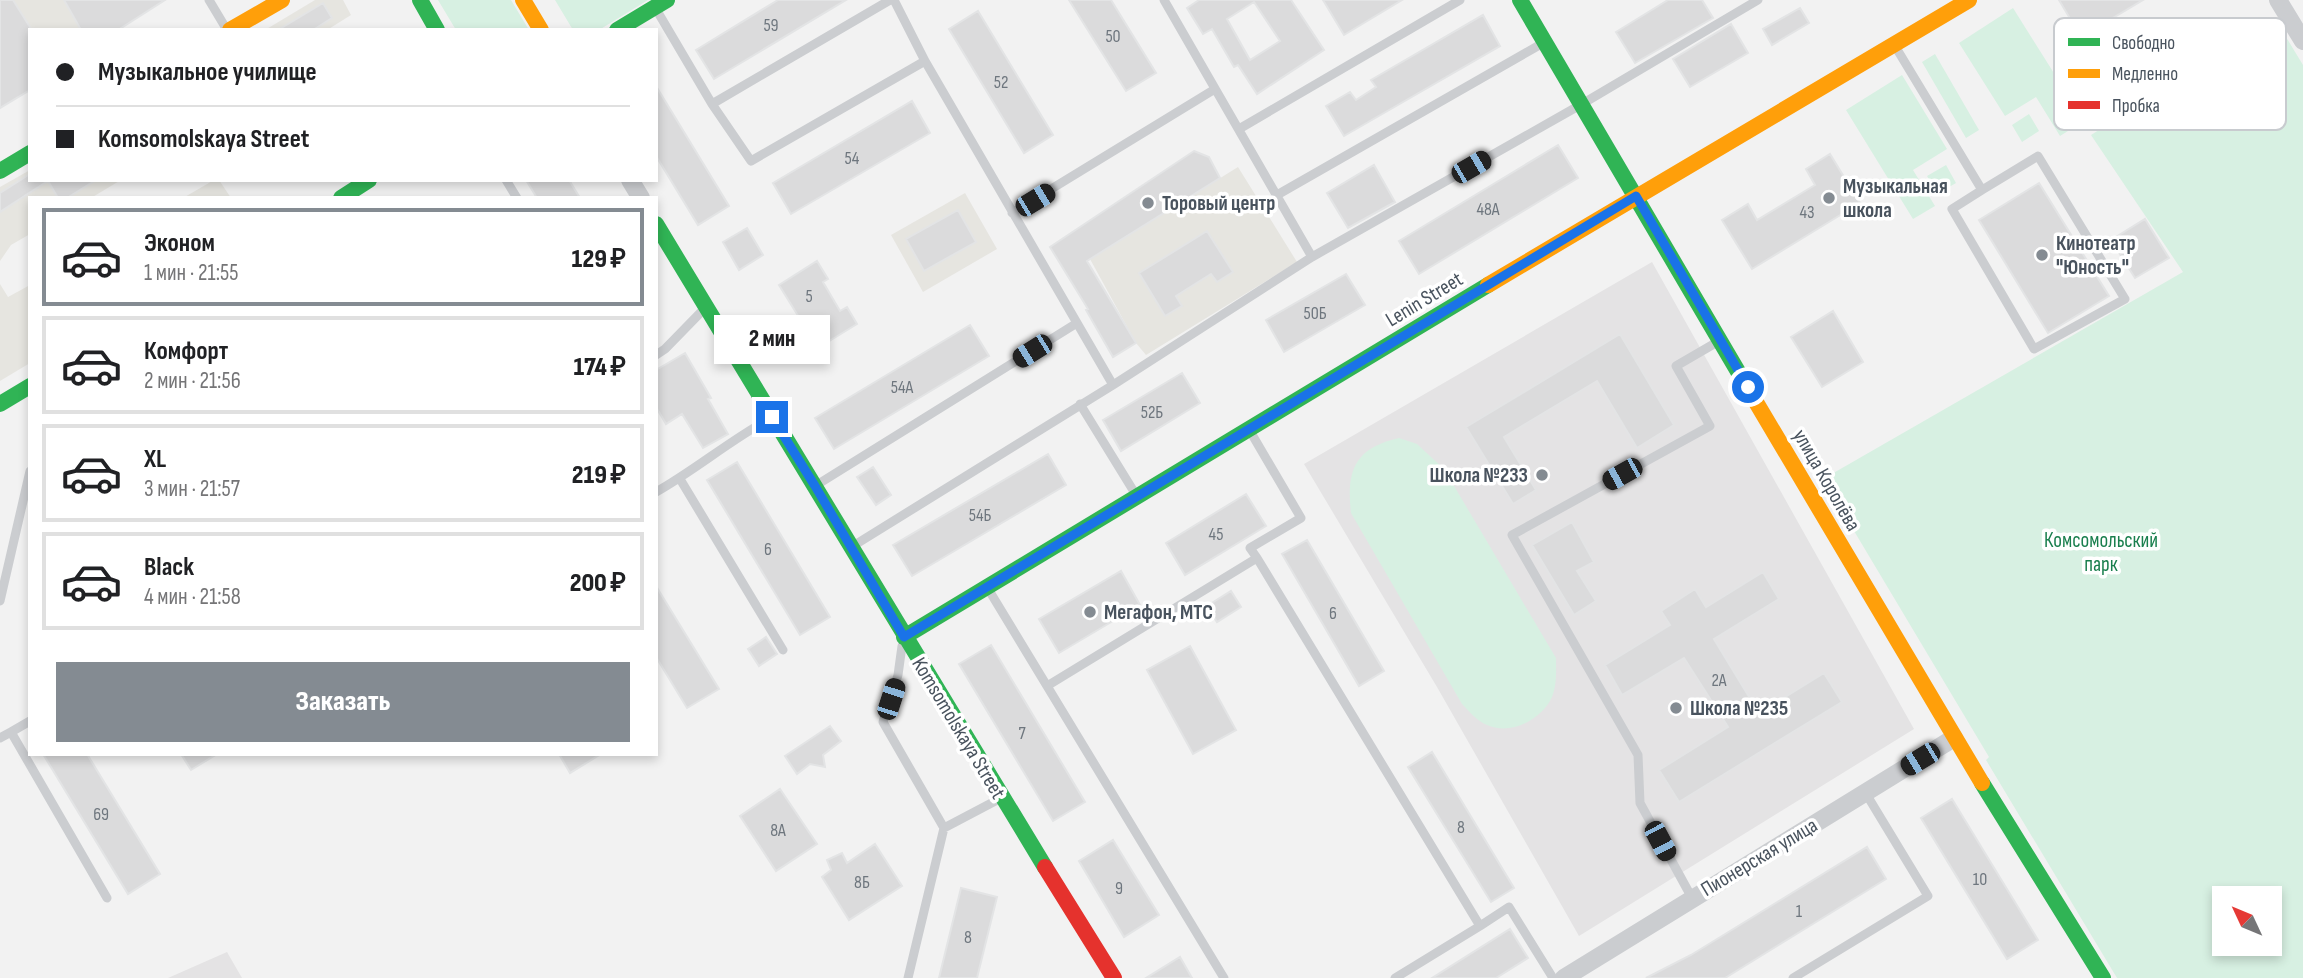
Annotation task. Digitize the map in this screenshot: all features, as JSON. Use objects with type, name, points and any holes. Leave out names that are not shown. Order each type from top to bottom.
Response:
[{"type":"street","points":[[233,28],[282,0]]},
{"type":"street","points":[[420,0],[437,28]]},
{"type":"street","points":[[523,0],[540,28]]},
{"type":"street","name":"улица Королёва","points":[[1520,0],[1954,738],[2103,978]]},
{"type":"street","name":"Lenin Street","points":[[904,637],[1636,196],[1969,0]]},
{"type":"street","points":[[2279,0],[2303,41]]},
{"type":"street","points":[[620,28],[661,4]]},
{"type":"street","points":[[0,172],[28,154]]},
{"type":"street","points":[[344,196],[366,182]]},
{"type":"street","name":"Komsomolskaya Street","points":[[658,227],[904,637],[1114,978]]},
{"type":"street","points":[[0,404],[28,387]]},
{"type":"street","name":"Пионерская улица","points":[[1564,978],[1954,738]]},
{"type":"lane","points":[[209,0],[228,28]]},
{"type":"lane","points":[[712,104],[892,0],[1113,385]]},
{"type":"lane","points":[[1164,0],[1312,257]]},
{"type":"lane","points":[[1239,129],[1460,0]]},
{"type":"lane","points":[[852,547],[1113,385],[1312,257],[1582,104],[1758,0]]},
{"type":"lane","points":[[661,4],[712,104],[751,161],[925,61]]},
{"type":"lane","points":[[1277,195],[1545,42]]},
{"type":"lane","points":[[1894,45],[1982,190]]},
{"type":"lane","points":[[1013,213],[1215,89]]},
{"type":"lane","points":[[2038,156],[2125,299],[2034,349],[1952,209],[1982,190],[2038,156]]},
{"type":"lane","points":[[658,354],[706,307]]},
{"type":"lane","points":[[815,486],[1077,323]]},
{"type":"lane","points":[[1692,898],[1640,803],[1638,755],[1512,535],[1710,426],[1676,366],[1720,340]]},
{"type":"lane","points":[[1080,404],[1137,498]]},
{"type":"lane","points":[[658,491],[772,417]]},
{"type":"lane","points":[[1250,430],[1301,518],[1250,548],[1480,926]]},
{"type":"lane","points":[[680,479],[783,650]]},
{"type":"lane","points":[[0,601],[28,480]]},
{"type":"lane","points":[[1047,686],[1257,558]]},
{"type":"lane","points":[[987,587],[1224,978]]},
{"type":"lane","points":[[904,637],[898,675],[883,722],[944,828],[908,978]]},
{"type":"lane","points":[[0,738],[28,722]]},
{"type":"lane","points":[[11,732],[107,898]]},
{"type":"lane","points":[[1793,978],[1928,896],[1865,792]]},
{"type":"lane","points":[[944,828],[1002,798]]},
{"type":"lane","points":[[1395,978],[1509,907],[1553,978]]},
{"type":"shaded area","points":[[0,0],[165,0],[121,28],[28,28],[28,91],[0,108]]},
{"type":"shaded area","points":[[315,0],[343,0],[351,15],[330,28],[268,28]]},
{"type":"shaded area","points":[[1238,167],[1297,262],[1146,355],[1136,343],[1090,259]]},
{"type":"shaded area","points":[[28,171],[28,182],[118,182],[94,196],[28,196],[28,235],[11,245],[0,261],[0,187]]},
{"type":"shaded area","points":[[211,182],[220,182],[230,196],[186,196]]},
{"type":"shaded area","points":[[965,193],[997,249],[923,292],[891,235]]},
{"type":"shaded area","points":[[1652,262],[1914,729],[1579,936],[1437,687],[1304,464]]},
{"type":"shaded area","points":[[0,284],[8,297],[28,286],[28,364],[0,381]]},
{"type":"shaded area","points":[[227,952],[242,978],[168,978]]},
{"type":"green space","points":[[438,0],[511,0],[528,28],[455,28]]},
{"type":"green space","points":[[555,0],[648,0],[602,28],[572,28]]},
{"type":"green space","points":[[2013,8],[2054,73],[2054,126],[2036,97],[2005,116],[1959,43]]},
{"type":"green space","name":"Комсомольский парк","points":[[2286,37],[2303,65],[2303,978],[2117,978],[1986,760],[1989,757],[1823,479],[2183,272],[2091,135],[2099,130],[2286,130]]},
{"type":"green space","points":[[1935,54],[1979,130],[1966,138],[1922,62]]},
{"type":"green space","points":[[1902,75],[1947,149],[1913,170],[1935,206],[1913,219],[1846,110]]},
{"type":"green space","points":[[2029,114],[2039,131],[2022,142],[2012,125]]},
{"type":"green space","points":[[2056,130],[2070,130],[2060,136]]},
{"type":"green space","points":[[1946,165],[1956,183],[1937,194],[1927,176]]},
{"type":"green space","points":[[1399,438],[1417,444],[1444,469],[1556,658],[1552,697],[1541,712],[1525,723],[1515,727],[1496,728],[1477,718],[1462,704],[1351,513],[1350,485],[1357,463],[1372,448]]},
{"type":"building","points":[[0,0],[13,0],[30,27],[28,91],[0,108]]},
{"type":"building","points":[[64,0],[165,0],[121,28],[80,28]]},
{"type":"building","points":[[778,0],[846,0],[714,79],[696,50]]},
{"type":"building","points":[[1069,0],[1111,0],[1156,73],[1126,91]]},
{"type":"building","points":[[1199,0],[1291,0],[1324,50],[1257,94],[1238,65],[1234,67],[1212,29],[1203,34],[1187,8]],"holes":[[[1254,2],[1280,41],[1250,60],[1227,19]]]},
{"type":"building","points":[[1323,0],[1402,0],[1344,35]]},
{"type":"building","points":[[1668,0],[1702,0],[1713,18],[1635,63],[1616,32]]},
{"type":"building","points":[[2059,0],[2143,0],[2113,18],[2070,18]]},
{"type":"building","points":[[323,3],[332,18],[316,28],[281,28]]},
{"type":"building","points":[[1800,8],[1809,23],[1772,45],[1763,29]]},
{"type":"building","points":[[978,11],[1053,135],[1024,153],[949,29]]},
{"type":"building","points":[[1483,15],[1500,46],[1344,136],[1326,106],[1350,92],[1356,100],[1376,87],[1371,80]]},
{"type":"building","points":[[1731,24],[1748,53],[1690,87],[1673,59]]},
{"type":"building","points":[[658,89],[729,206],[698,225],[658,159]]},
{"type":"building","points":[[912,101],[930,133],[791,214],[773,183]]},
{"type":"building","points":[[1558,145],[1578,178],[1419,274],[1399,241]]},
{"type":"building","name":"Торовый центр","points":[[1194,151],[1209,157],[1220,178],[1087,261],[1136,343],[1113,357],[1086,310],[1088,309],[1050,247]]},
{"type":"building","name":"Музыкальная школа","points":[[1830,154],[1860,203],[1752,269],[1722,220],[1748,204],[1757,220],[1815,185],[1806,169]]},
{"type":"building","points":[[1374,165],[1395,202],[1348,228],[1327,193]]},
{"type":"building","points":[[28,175],[28,182],[46,182],[0,212],[0,193]]},
{"type":"building","points":[[49,182],[93,182],[70,196],[57,196]]},
{"type":"building","points":[[527,182],[570,182],[579,196],[536,196]]},
{"type":"building","points":[[2039,183],[2109,296],[2048,333],[1979,220]]},
{"type":"building","points":[[958,210],[976,242],[924,271],[906,239]]},
{"type":"building","points":[[2145,219],[2169,258],[2135,278],[2111,240]]},
{"type":"building","points":[[747,228],[763,255],[739,270],[723,242]]},
{"type":"building","points":[[1207,231],[1233,272],[1217,282],[1211,274],[1176,296],[1182,306],[1165,316],[1139,273]]},
{"type":"building","points":[[817,261],[828,279],[823,282],[840,311],[847,307],[857,324],[818,348],[779,285]]},
{"type":"building","points":[[1346,274],[1365,305],[1284,352],[1266,320]]},
{"type":"building","points":[[1833,311],[1863,362],[1822,387],[1791,337]]},
{"type":"building","points":[[970,325],[989,356],[834,449],[815,418]]},
{"type":"building","points":[[1620,334],[1674,425],[1637,448],[1597,381],[1504,437],[1536,490],[1513,504],[1466,427]]},
{"type":"building","points":[[685,353],[728,434],[703,448],[682,414],[666,424],[658,410],[658,369]]},
{"type":"building","points":[[1182,373],[1200,403],[1121,451],[1103,420]]},
{"type":"building","points":[[1048,454],[1066,485],[912,576],[893,545]]},
{"type":"building","points":[[737,462],[830,617],[800,635],[707,480]]},
{"type":"building","points":[[873,467],[891,495],[876,505],[857,477]]},
{"type":"building","points":[[1246,494],[1266,526],[1185,575],[1166,543]]},
{"type":"building","points":[[1572,522],[1594,562],[1577,571],[1596,601],[1574,615],[1532,545]]},
{"type":"building","points":[[1307,540],[1384,671],[1359,686],[1282,554]]},
{"type":"building","name":"Мегафон, МТС","points":[[1121,571],[1140,605],[1059,653],[1039,619]]},
{"type":"building","points":[[1763,572],[1779,599],[1714,639],[1759,713],[1824,673],[1842,702],[1679,802],[1659,770],[1728,727],[1684,658],[1622,695],[1605,665],[1670,625],[1661,611],[1695,589],[1706,607]]},
{"type":"building","points":[[658,589],[719,689],[687,708],[658,660]]},
{"type":"building","points":[[1231,591],[1241,607],[1217,622],[1207,606]]},
{"type":"building","points":[[766,637],[777,654],[759,666],[748,649]]},
{"type":"building","points":[[991,645],[1085,802],[1053,821],[959,664]]},
{"type":"building","points":[[1190,646],[1236,730],[1193,754],[1147,670]]},
{"type":"building","points":[[830,726],[841,741],[823,755],[825,767],[810,764],[797,774],[785,756]]},
{"type":"building","points":[[1432,752],[1514,888],[1491,902],[1408,767]]},
{"type":"building","points":[[44,756],[88,756],[160,874],[128,894]]},
{"type":"building","points":[[182,756],[214,756],[191,770]]},
{"type":"building","points":[[560,756],[598,756],[570,773]]},
{"type":"building","points":[[780,789],[817,844],[776,871],[740,816]]},
{"type":"building","points":[[1952,799],[2038,940],[2007,959],[1921,818]]},
{"type":"building","points":[[1113,840],[1159,915],[1124,937],[1079,861]]},
{"type":"building","points":[[875,844],[902,886],[849,920],[822,877],[831,870],[827,860],[842,853],[847,863]]},
{"type":"building","points":[[1867,847],[1886,879],[1725,978],[1646,978],[1691,955]]},
{"type":"building","points":[[961,888],[997,897],[977,978],[939,978]]},
{"type":"building","points":[[1510,929],[1528,958],[1496,978],[1432,978]]},
{"type":"building","points":[[1180,957],[1192,978],[1146,978]]},
{"type":"traffic: fast","points":[[420,0],[436,28]]},
{"type":"traffic: fast","points":[[620,28],[667,0]]},
{"type":"traffic: fast","points":[[1520,0],[1750,392]]},
{"type":"traffic: fast","points":[[0,171],[28,154]]},
{"type":"traffic: fast","points":[[344,196],[366,182]]},
{"type":"traffic: fast","points":[[658,227],[1045,867]]},
{"type":"traffic: fast","points":[[904,637],[1488,285]]},
{"type":"traffic: fast","points":[[0,404],[28,387]]},
{"type":"traffic: fast","points":[[1982,783],[2103,978]]},
{"type":"traffic: slow","points":[[233,28],[282,0]]},
{"type":"traffic: slow","points":[[523,0],[540,28]]},
{"type":"traffic: slow","points":[[1488,285],[1969,0]]},
{"type":"traffic: slow","points":[[1750,392],[1982,783]]},
{"type":"traffic: jam","points":[[1045,867],[1114,978]]},
{"type":"place","name":"Музыкальная школа","points":[[1829,198]]},
{"type":"place","name":"Торовый центр","points":[[1148,203]]},
{"type":"place","name":"Кинотеатр \"Юность\"","points":[[2042,255]]},
{"type":"place","name":"Школа №233","points":[[1542,475]]},
{"type":"place","name":"Мегафон, МТС","points":[[1090,612]]},
{"type":"place","name":"Школа №235","points":[[1676,708]]},
{"type":"route","points":[[772,417],[904,637],[1636,196],[1748,387]]}]
